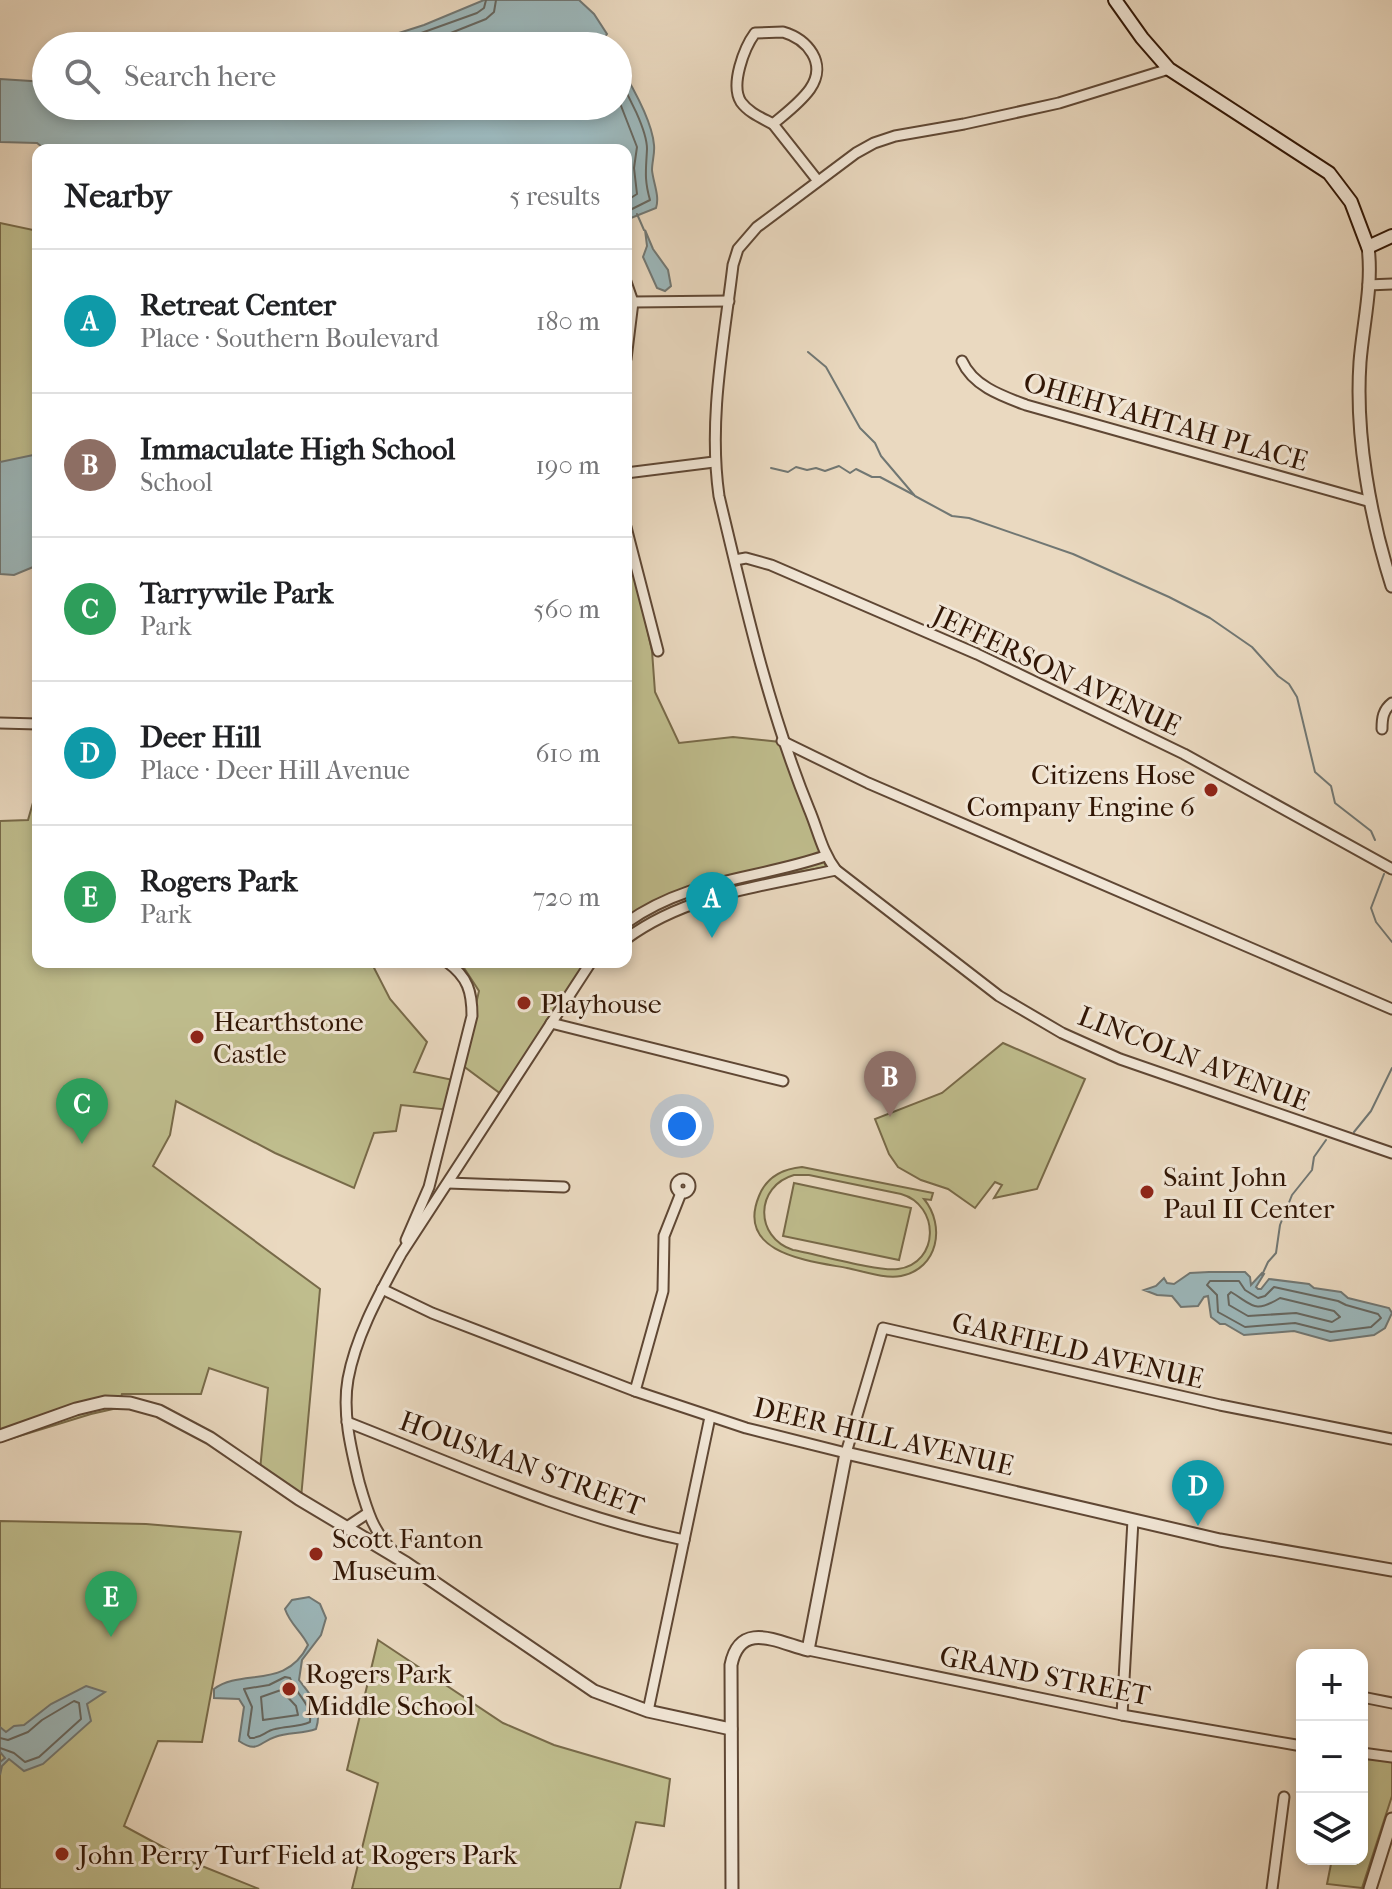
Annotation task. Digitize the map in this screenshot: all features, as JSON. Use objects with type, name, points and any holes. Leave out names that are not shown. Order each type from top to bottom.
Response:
[{"type":"main road","points":[[1115,0],[1169,69],[1329,173],[1351,202],[1368,247],[1392,236]]},
{"type":"street","points":[[773,124],[813,85],[816,69],[814,55],[808,44],[798,36],[783,32],[755,33],[749,42],[737,89],[740,100],[751,111],[773,124],[818,181]]},
{"type":"street","points":[[632,919],[647,908],[697,887],[825,856],[821,837],[782,741],[719,496],[714,462],[715,426],[733,265],[738,249],[747,237],[856,153],[895,136],[1059,103],[1169,69]]},
{"type":"street","points":[[1368,247],[1371,266],[1360,363],[1360,405],[1371,502],[1379,545],[1392,586]]},
{"type":"street","points":[[1368,285],[1392,284]]},
{"type":"street","points":[[632,299],[632,310]]},
{"type":"street","points":[[633,302],[729,301]]},
{"type":"street","name":"OHEHYAHTAH PLACE","points":[[962,361],[974,378],[989,389],[1026,405],[1371,502]]},
{"type":"street","points":[[632,472],[714,462]]},
{"type":"street","points":[[632,550],[658,651]]},
{"type":"street","name":"JEFFERSON AVENUE","points":[[735,560],[746,558],[771,565],[977,654],[1184,754],[1392,869]]},
{"type":"street","points":[[1382,729],[1382,717],[1392,703]]},
{"type":"street","points":[[0,723],[32,724]]},
{"type":"street","points":[[782,741],[868,783],[1392,1009]]},
{"type":"street","name":"LINCOLN AVENUE","points":[[825,856],[836,870],[999,996],[1062,1033],[1118,1058],[1392,1153]]},
{"type":"street","points":[[632,935],[654,920],[700,900],[836,870]]},
{"type":"street","points":[[401,1254],[429,1187],[472,1016],[472,994],[467,982],[453,968]]},
{"type":"street","points":[[406,1563],[379,1536],[368,1513],[347,1422],[347,1381],[353,1357],[382,1289],[401,1254],[587,968]]},
{"type":"street","points":[[575,985],[592,968]]},
{"type":"street","points":[[551,1023],[783,1081]]},
{"type":"street","points":[[448,1183],[564,1187]]},
{"type":"street","points":[[635,1391],[663,1291],[664,1236],[681,1193]]},
{"type":"street","name":"DEER HILL AVENUE","points":[[382,1289],[432,1313],[710,1417],[846,1453],[1133,1520],[1282,1552],[1392,1570]]},
{"type":"street","name":"GARFIELD AVENUE","points":[[846,1453],[883,1328],[1220,1405],[1392,1439]]},
{"type":"street","points":[[0,1436],[105,1402],[139,1405],[159,1411],[210,1438],[300,1500],[406,1563],[594,1691],[648,1711],[731,1729],[732,1889]]},
{"type":"street","points":[[648,1711],[710,1417]]},
{"type":"street","name":"HOUSMAN STREET","points":[[347,1422],[569,1507],[650,1533],[684,1540]]},
{"type":"street","points":[[808,1650],[846,1453]]},
{"type":"street","points":[[347,1527],[368,1513]]},
{"type":"street","points":[[1122,1715],[1133,1520]]},
{"type":"street","name":"GRAND STREET","points":[[731,1729],[733,1652],[738,1643],[748,1638],[1122,1715],[1296,1745]]},
{"type":"street","points":[[1368,1698],[1392,1703]]},
{"type":"street","points":[[1368,1754],[1392,1757]]},
{"type":"street","points":[[1272,1889],[1284,1797]]},
{"type":"street","points":[[1370,1889],[1392,1819]]},
{"type":"shaded area","points":[[0,223],[32,230],[32,558],[0,569]]},
{"type":"shaded area","points":[[632,559],[652,651],[655,692],[679,743],[733,737],[780,742],[826,867],[693,893],[645,915],[632,926]]},
{"type":"shaded area","points":[[32,806],[32,968],[374,968],[390,999],[427,1042],[414,1072],[458,1081],[451,1110],[401,1105],[396,1131],[374,1133],[354,1188],[275,1153],[176,1101],[170,1135],[153,1166],[320,1289],[301,1498],[260,1470],[268,1388],[209,1368],[201,1394],[122,1394],[118,1408],[0,1442],[0,821],[28,820]]},
{"type":"shaded area","points":[[464,968],[593,968],[505,1097],[462,1065],[479,991]]},
{"type":"shaded area","points":[[1003,1043],[1085,1079],[1037,1189],[994,1198],[1002,1185],[995,1182],[975,1208],[948,1189],[921,1180],[898,1167],[889,1154],[875,1119],[942,1093]]},
{"type":"shaded area","points":[[795,1168],[933,1193],[931,1200],[924,1199],[935,1221],[935,1245],[930,1256],[914,1272],[888,1276],[814,1262],[780,1251],[757,1231],[754,1215],[759,1196],[770,1179]],"holes":[[[794,1175],[809,1175],[901,1194],[914,1200],[923,1210],[930,1233],[922,1256],[912,1265],[889,1269],[793,1250],[780,1243],[766,1223],[766,1200],[781,1181]]]},
{"type":"shaded area","points":[[794,1183],[911,1208],[899,1260],[783,1236]]},
{"type":"shaded area","points":[[0,1521],[146,1524],[241,1532],[202,1742],[158,1741],[124,1826],[187,1860],[259,1889],[0,1889]]},
{"type":"shaded area","points":[[378,1640],[503,1723],[554,1745],[670,1779],[664,1826],[636,1822],[620,1889],[352,1889],[378,1783],[347,1770]]},
{"type":"shaded area","points":[[1368,1758],[1392,1762],[1392,1796],[1362,1888],[1327,1884],[1331,1865],[1368,1865]]},
{"type":"water","points":[[484,0],[579,0],[594,14],[606,32],[402,32]]},
{"type":"water","points":[[0,79],[32,81],[32,120],[632,120],[632,87],[645,114],[654,145],[652,170],[656,208],[632,218],[632,144],[0,142]]},
{"type":"water","points":[[645,230],[653,249],[668,270],[671,286],[665,291],[657,288],[643,257],[647,246]]},
{"type":"water","points":[[32,455],[32,568],[14,575],[0,574],[0,462]]},
{"type":"water","points":[[1245,1272],[1250,1277],[1251,1285],[1262,1273],[1256,1287],[1258,1289],[1269,1279],[1309,1284],[1389,1308],[1392,1313],[1385,1328],[1374,1335],[1330,1341],[1294,1331],[1244,1335],[1211,1317],[1208,1296],[1198,1306],[1181,1307],[1172,1296],[1144,1290],[1156,1286],[1164,1278],[1167,1283],[1174,1284],[1190,1273]]},
{"type":"water","points":[[309,1597],[320,1604],[326,1618],[321,1635],[302,1660],[299,1680],[317,1708],[316,1729],[280,1735],[255,1747],[245,1745],[239,1741],[244,1707],[239,1699],[214,1698],[214,1689],[225,1683],[276,1673],[299,1659],[308,1645],[285,1609],[292,1600]]},
{"type":"water","points":[[86,1686],[105,1692],[87,1704],[91,1721],[43,1764],[24,1771],[9,1759],[2,1766],[0,1775],[0,1762],[5,1758],[0,1752],[0,1727],[6,1732],[14,1726],[24,1725],[51,1704]]},
{"type":"waterway","points":[[637,214],[644,230]]},
{"type":"waterway","points":[[808,352],[826,367],[860,428],[915,496],[952,516],[969,518],[1073,554],[1169,597],[1210,618],[1252,647],[1289,684],[1297,697],[1315,772],[1331,786],[1335,803],[1371,831],[1375,840]]},
{"type":"waterway","points":[[771,468],[788,472],[796,467],[825,471],[839,466],[850,473],[856,469],[872,477],[880,477],[914,495]]},
{"type":"waterway","points":[[1384,874],[1371,908],[1376,922],[1392,942]]},
{"type":"waterway","points":[[1354,1132],[1371,1111],[1392,1068]]},
{"type":"waterway","points":[[1262,1275],[1276,1253],[1280,1225],[1292,1195],[1312,1170],[1314,1157],[1326,1140]]},
{"type":"place","name":"Citizens Hose Company Engine 6","points":[[1211,790]]},
{"type":"place","name":"Retreat Center","points":[[712,938]]},
{"type":"place","name":"Playhouse","points":[[524,1003]]},
{"type":"place","name":"Hearthstone Castle","points":[[197,1037]]},
{"type":"place","name":"Immaculate High School","points":[[890,1117]]},
{"type":"place","name":"Tarrywile Park","points":[[82,1144]]},
{"type":"place","name":"Saint John Paul II Center","points":[[1147,1192]]},
{"type":"place","name":"Deer Hill","points":[[1198,1526]]},
{"type":"place","name":"Scott Fanton Museum","points":[[316,1554]]},
{"type":"place","name":"Rogers Park","points":[[111,1637]]},
{"type":"place","name":"Rogers Park Middle School","points":[[289,1689]]},
{"type":"place","name":"John Perry Turf Field at Rogers Park","points":[[62,1854]]}]
